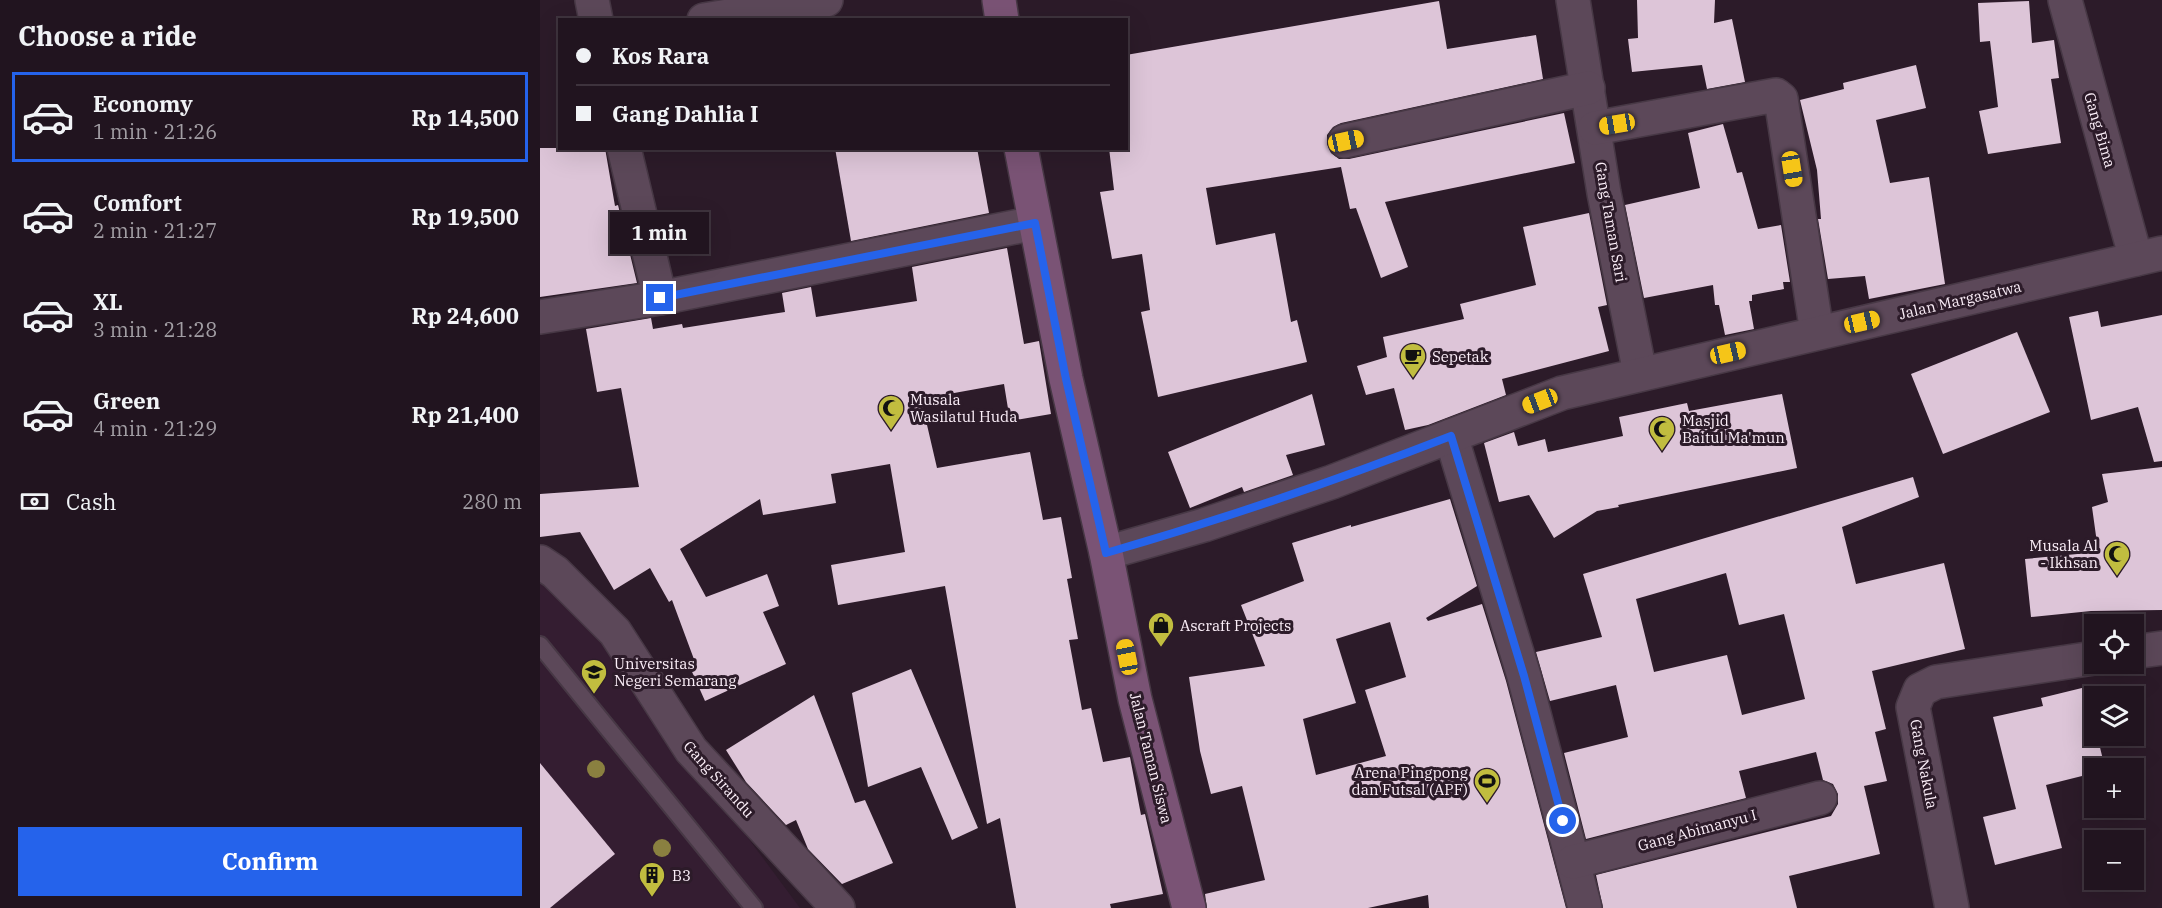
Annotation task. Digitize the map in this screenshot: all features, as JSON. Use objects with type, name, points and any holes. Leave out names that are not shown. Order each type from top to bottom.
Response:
[{"type":"main road","points":[[999,0],[1002,18]]},
{"type":"main road","name":"Jalan Taman Siswa","points":[[1021,150],[1066,379],[1106,553],[1135,699],[1189,908]]},
{"type":"street","points":[[592,0],[596,18]]},
{"type":"street","points":[[716,18],[826,0]]},
{"type":"street","name":"Gang Taman Sari","points":[[1573,0],[1606,203],[1640,373]]},
{"type":"street","name":"Gang Bima","points":[[2065,0],[2149,256]]},
{"type":"street","points":[[1346,141],[1588,88]]},
{"type":"street","points":[[1595,128],[1776,95],[1781,99],[1816,333]]},
{"type":"street","points":[[624,150],[660,298]]},
{"type":"street","points":[[540,317],[660,298],[1035,223]]},
{"type":"street","name":"Jalan Margasatwa","points":[[1106,553],[1204,525],[1332,482],[1562,393],[2149,256]]},
{"type":"street","points":[[1451,436],[1524,676],[1585,908]]},
{"type":"street","name":"Gang Sirandu","points":[[540,562],[555,572],[615,632],[687,746],[838,908]]},
{"type":"street","points":[[2144,650],[2162,648]]},
{"type":"street","name":"Gang Nakula","points":[[1952,908],[1914,707],[1920,690],[1936,682],[2084,660]]},
{"type":"street","name":"Gang Abimanyu I","points":[[1573,862],[1820,798]]},
{"type":"lane","points":[[540,645],[754,908]]},
{"type":"shaded area","name":"Universitas Negeri Semarang","points":[[540,568],[552,574],[800,908],[540,908]]},
{"type":"building","points":[[1637,0],[1715,0],[1714,23],[1732,19],[1745,82],[1707,89],[1702,65],[1632,72],[1628,39],[1638,38]]},
{"type":"building","points":[[1439,1],[1447,49],[1536,35],[1543,79],[1341,123],[1333,127],[1327,135],[1327,144],[1331,153],[1339,159],[1349,159],[1564,113],[1575,163],[1385,202],[1408,267],[1381,278],[1356,208],[1350,209],[1341,167],[1206,188],[1216,245],[1275,233],[1291,322],[1297,320],[1307,362],[1158,397],[1141,312],[1150,310],[1142,254],[1112,259],[1100,192],[1114,190],[1109,150],[1128,150],[1128,55]]},
{"type":"building","points":[[2029,1],[2032,43],[2054,40],[2059,78],[2051,79],[2061,143],[1988,154],[1979,111],[1998,107],[1990,41],[1980,42],[1978,3]]},
{"type":"building","points":[[1916,65],[1926,108],[1876,120],[1890,183],[1929,177],[1945,284],[1869,299],[1865,276],[1828,279],[1818,219],[1821,219],[1817,170],[1800,100],[1844,89],[1843,83]]},
{"type":"building","points":[[1723,124],[1737,173],[1742,172],[1758,229],[1781,225],[1790,282],[1783,282],[1784,289],[1752,295],[1752,301],[1749,301],[1754,329],[1725,335],[1719,305],[1715,305],[1713,285],[1644,298],[1625,205],[1700,188],[1688,133]]},
{"type":"building","points":[[540,148],[605,150],[615,206],[618,205],[637,283],[540,297]]},
{"type":"building","points":[[835,150],[977,150],[989,213],[851,241]]},
{"type":"building","points":[[1589,213],[1607,305],[1598,307],[1609,351],[1502,379],[1506,395],[1428,425],[1405,430],[1394,388],[1366,395],[1357,366],[1387,357],[1383,337],[1464,319],[1460,304],[1536,285],[1523,227]]},
{"type":"building","points":[[1007,248],[1024,344],[1039,341],[1051,414],[1010,421],[1004,384],[921,399],[937,468],[1030,452],[1043,520],[1061,517],[1072,578],[1067,579],[1078,639],[1069,640],[1082,710],[1091,708],[1103,762],[1130,757],[1141,815],[1145,814],[1163,894],[1110,904],[1111,908],[1016,908],[1000,818],[987,824],[945,586],[838,605],[831,565],[905,552],[890,464],[831,474],[836,503],[763,515],[760,499],[680,549],[706,597],[767,574],[779,606],[763,612],[786,664],[705,701],[689,665],[695,662],[672,600],[669,602],[650,568],[614,590],[580,532],[540,537],[540,494],[639,487],[621,388],[597,392],[586,329],[651,318],[653,329],[682,324],[683,328],[785,312],[782,293],[811,287],[816,317],[917,301],[912,267]]},
{"type":"building","points":[[2098,311],[2101,327],[2162,315],[2162,461],[2154,462],[2138,407],[2091,420],[2069,317]]},
{"type":"building","points":[[2017,332],[2050,412],[1943,454],[1911,374]]},
{"type":"building","points":[[1312,394],[1325,445],[1286,455],[1293,475],[1244,492],[1242,487],[1190,508],[1168,452]]},
{"type":"building","points":[[1782,394],[1797,468],[1597,511],[1554,538],[1529,495],[1499,502],[1484,443],[1514,432],[1518,446],[1545,439],[1548,452],[1623,436],[1619,417],[1687,403],[1689,411]]},
{"type":"building","points":[[2162,467],[2162,610],[2091,611],[2031,617],[2025,559],[2088,553],[2088,544],[2097,543],[2092,507],[2108,502],[2102,474]]},
{"type":"building","points":[[1913,477],[1919,497],[1842,527],[1856,584],[1944,563],[1965,649],[1872,671],[1886,729],[1875,732],[1887,781],[1864,786],[1880,854],[1789,876],[1797,908],[1603,908],[1596,875],[1831,816],[1838,804],[1838,794],[1833,784],[1823,780],[1816,752],[1739,771],[1746,798],[1586,839],[1564,753],[1628,737],[1616,685],[1550,701],[1536,652],[1602,637],[1583,574]],"holes":[[[1726,573],[1739,625],[1784,614],[1805,699],[1742,715],[1727,655],[1654,672],[1636,599]]]},
{"type":"building","points":[[1450,499],[1477,586],[1426,618],[1428,621],[1482,604],[1506,681],[1566,908],[1429,908],[1428,895],[1368,908],[1207,908],[1205,894],[1265,880],[1242,786],[1211,794],[1200,751],[1189,677],[1265,666],[1241,605],[1304,581],[1292,543],[1351,525],[1351,527]],"holes":[[[1390,622],[1406,677],[1365,690],[1386,756],[1316,775],[1303,719],[1356,703],[1336,639]]]},
{"type":"building","points":[[911,669],[978,828],[952,840],[921,767],[868,787],[852,693]]},
{"type":"building","points":[[2084,687],[2084,746],[2100,746],[2103,758],[2084,758],[2084,776],[2046,785],[2062,848],[1995,865],[1983,817],[2016,809],[1993,717],[2043,706],[2041,698]]},
{"type":"building","points":[[814,695],[855,803],[865,800],[893,863],[842,884],[808,849],[796,820],[786,825],[746,782],[726,750]]},
{"type":"building","points":[[540,763],[615,854],[550,908],[540,908]]},
{"type":"place","name":"Sepetak","points":[[1413,379]]},
{"type":"place","name":"Musala Wasilatul Huda","points":[[891,431]]},
{"type":"place","name":"Masjid Baitul Ma'mun","points":[[1662,452]]},
{"type":"place","name":"Musala Al - Ikhsan","points":[[2117,577]]},
{"type":"place","name":"Ascraft Projects","points":[[1161,648]]},
{"type":"place","name":"Universitas Negeri Semarang","points":[[594,695]]},
{"type":"place","name":"Arena Pingpong dan Futsal (APF)","points":[[1487,804]]},
{"type":"place","name":"B3","points":[[652,898]]},
{"type":"route","points":[[660,298],[1035,223],[1066,379],[1106,553],[1204,525],[1332,482],[1451,436],[1524,676],[1563,821]]}]
